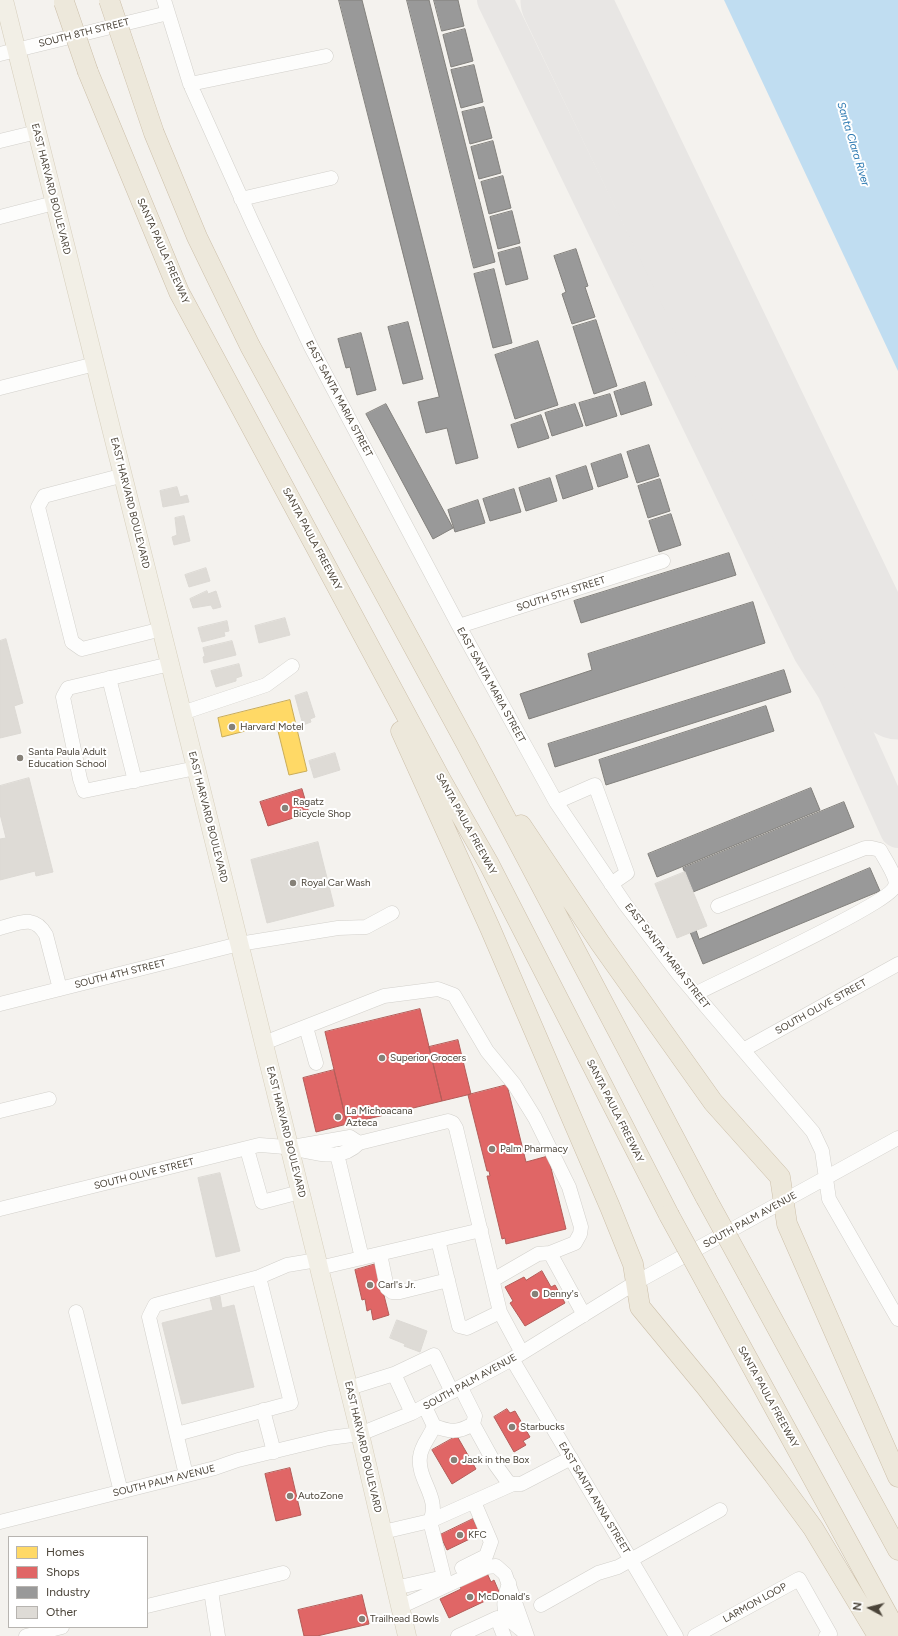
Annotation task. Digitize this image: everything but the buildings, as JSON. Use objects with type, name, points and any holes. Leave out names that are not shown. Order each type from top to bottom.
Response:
[{"type":"highway","points":[[109,0],[165,161],[198,237],[250,346],[467,745],[706,1198],[898,1550]]},
{"type":"highway","name":"SANTA PAULA FREEWAY","points":[[64,1],[88,72],[179,292],[389,684],[489,864],[669,1215],[898,1634]]},
{"type":"highway","points":[[389,684],[400,729],[490,928],[633,1264],[640,1307],[706,1386],[809,1522],[878,1636]]},
{"type":"highway","points":[[467,745],[600,943],[713,1102],[780,1177],[787,1224],[898,1477]]},
{"type":"main road","name":"EAST HARVARD BOULEVARD","points":[[4,0],[8,52],[37,132],[124,475],[349,1388],[407,1636]]},
{"type":"street","name":"SOUTH 8TH STREET","points":[[8,52],[166,7]]},
{"type":"street","name":"EAST SANTA MARIA STREET","points":[[166,7],[190,84],[241,199],[311,347],[459,626],[556,802],[611,884],[675,970],[813,1132],[822,1151],[829,1199],[898,1319]]},
{"type":"street","points":[[190,84],[326,56]]},
{"type":"street","points":[[0,141],[37,132]]},
{"type":"street","points":[[241,199],[331,178]]},
{"type":"street","points":[[0,217],[54,203]]},
{"type":"street","points":[[0,388],[95,364]]},
{"type":"street","points":[[124,475],[44,496],[38,507],[72,642],[82,649],[162,629]]},
{"type":"street","name":"SOUTH 5TH STREET","points":[[459,626],[663,561]]},
{"type":"street","points":[[170,664],[68,688],[63,697],[80,779],[84,791],[196,768]]},
{"type":"street","points":[[182,712],[266,684],[292,666]]},
{"type":"street","points":[[109,678],[135,781]]},
{"type":"street","points":[[556,802],[595,786],[626,873],[611,884]]},
{"type":"street","points":[[695,994],[829,929],[884,896],[894,888],[896,882],[880,850],[866,848],[718,906]]},
{"type":"street","name":"SOUTH 4TH STREET","points":[[0,1004],[239,944],[338,928],[366,927],[392,913]]},
{"type":"street","points":[[0,928],[30,921],[37,923],[43,929],[46,935],[60,989]]},
{"type":"street","name":"SOUTH OLIVE STREET","points":[[743,1050],[898,964]]},
{"type":"street","points":[[264,1043],[384,996],[438,989],[454,995],[487,1050],[514,1084],[535,1118],[569,1187],[581,1227],[580,1234],[575,1243],[550,1253],[538,1254],[493,1280]]},
{"type":"street","points":[[306,1027],[316,1063]]},
{"type":"street","points":[[0,1111],[49,1099]]},
{"type":"street","name":"EAST SANTA ANNA STREET","points":[[359,1143],[441,1121],[453,1123],[456,1128],[500,1312],[517,1356],[571,1458],[676,1636]]},
{"type":"street","points":[[350,1137],[359,1143],[352,1150],[329,1156],[289,1147],[350,1137]]},
{"type":"street","name":"SOUTH PALM AVENUE","points":[[0,1522],[329,1438],[360,1434],[418,1410],[517,1356],[635,1283],[898,1138]]},
{"type":"street","name":"SOUTH OLIVE STREET","points":[[0,1209],[259,1145],[289,1147]]},
{"type":"street","points":[[247,1149],[262,1202],[300,1192]]},
{"type":"street","points":[[337,1154],[362,1258]]},
{"type":"street","points":[[186,1475],[149,1317],[155,1305],[259,1277],[287,1265],[318,1264],[362,1258],[480,1230]]},
{"type":"street","points":[[438,1240],[459,1326],[467,1328],[500,1312]]},
{"type":"street","points":[[550,1253],[584,1315]]},
{"type":"street","points":[[380,1254],[388,1288],[392,1292],[400,1292],[448,1280]]},
{"type":"street","points":[[177,1434],[291,1403],[259,1277]]},
{"type":"street","points":[[76,1312],[121,1492]]},
{"type":"street","points":[[349,1388],[394,1374],[434,1355],[475,1416],[473,1424],[495,1464],[508,1482],[513,1484]]},
{"type":"street","points":[[394,1374],[418,1410],[434,1426],[444,1430],[460,1431],[473,1424]]},
{"type":"street","points":[[263,1410],[274,1452]]},
{"type":"street","points":[[434,1426],[423,1445],[420,1457],[421,1468],[434,1502],[434,1514],[430,1521],[442,1572]]},
{"type":"street","points":[[383,1532],[430,1521],[513,1484],[521,1484],[571,1458]]},
{"type":"street","points":[[395,1588],[486,1556],[491,1542],[474,1502]]},
{"type":"street","points":[[541,1605],[598,1573],[618,1567],[630,1558],[720,1510]]},
{"type":"street","points":[[400,1607],[491,1566],[498,1567],[502,1570],[509,1583],[504,1600],[505,1610],[510,1620],[527,1636]]},
{"type":"street","points":[[148,1606],[282,1573]]},
{"type":"street","name":"LARMON LOOP","points":[[695,1636],[799,1579],[829,1635]]},
{"type":"street","points":[[211,1591],[218,1636]]},
{"type":"street","points":[[458,1636],[496,1618],[504,1636]]},
{"type":"street","points":[[26,1636],[58,1628]]},
{"type":"water","name":"Santa Clara River","points":[[724,0],[898,0],[898,371]]},
{"type":"taxiway","points":[[495,0],[811,652],[835,690],[898,830]]},
{"type":"runway","points":[[565,0],[898,695]]},
{"type":"place","name":"Harvard Motel","points":[[232,727]]},
{"type":"place","name":"Santa Paula Adult Education School","points":[[20,758]]},
{"type":"place","name":"Ragatz Bicycle Shop","points":[[285,808]]},
{"type":"place","name":"Royal Car Wash","points":[[293,883]]},
{"type":"place","name":"Superior Grocers","points":[[382,1058]]},
{"type":"place","name":"La Michoacana Azteca","points":[[338,1117]]},
{"type":"place","name":"Palm Pharmacy","points":[[492,1149]]},
{"type":"place","name":"Carl's Jr.","points":[[370,1285]]},
{"type":"place","name":"Denny's","points":[[535,1294]]},
{"type":"place","name":"Starbucks","points":[[512,1427]]},
{"type":"place","name":"Jack in the Box","points":[[454,1460]]},
{"type":"place","name":"AutoZone","points":[[290,1496]]},
{"type":"place","name":"KFC","points":[[460,1535]]},
{"type":"place","name":"McDonald's","points":[[470,1597]]},
{"type":"place","name":"Trailhead Bowls","points":[[362,1619]]}]
